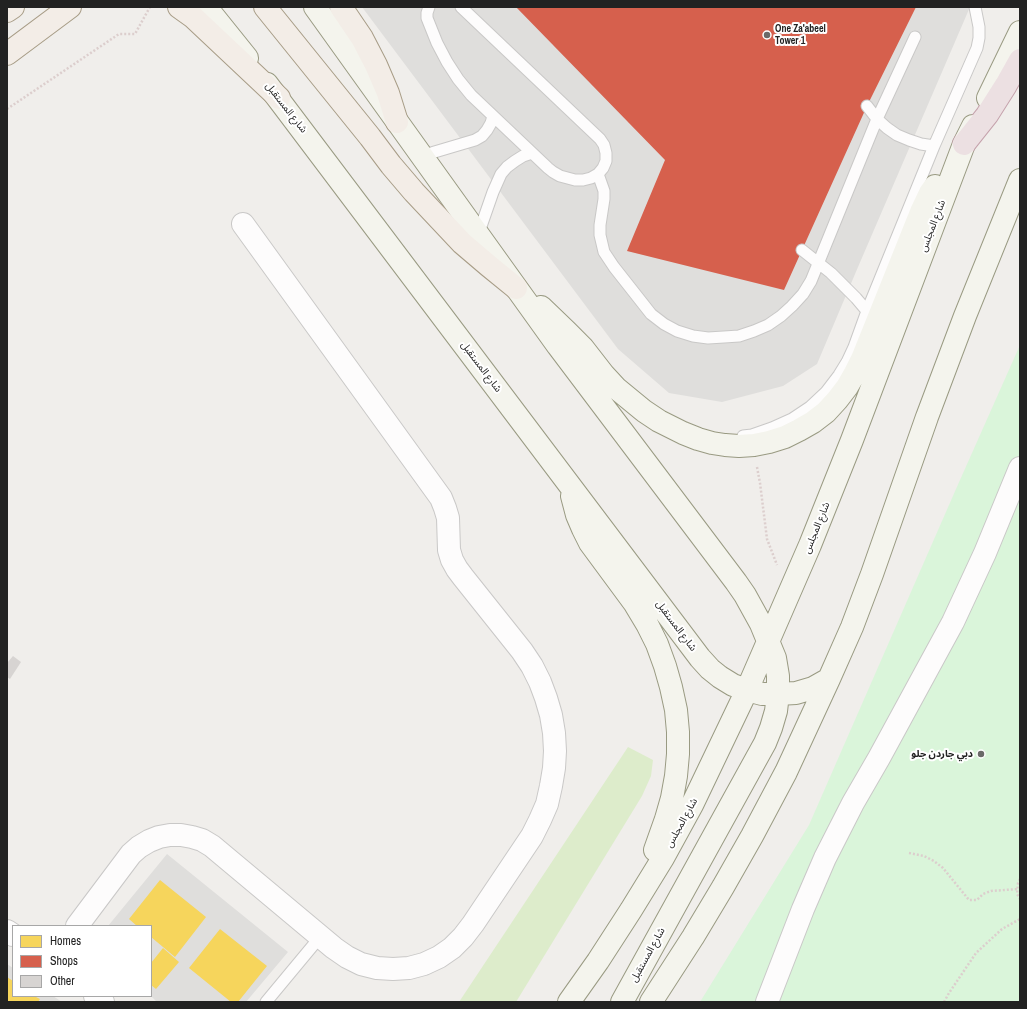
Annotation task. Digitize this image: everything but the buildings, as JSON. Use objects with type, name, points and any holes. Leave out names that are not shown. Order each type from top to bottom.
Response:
[{"type":"highway","points":[[964,144],[987,115],[1020,60]]},
{"type":"main road","points":[[7,11],[13,7]]},
{"type":"main road","points":[[7,54],[70,7]]},
{"type":"main road","points":[[179,7],[279,98]]},
{"type":"main road","name":"شارع المستقبل","points":[[206,7],[279,98],[700,658],[710,669],[734,685],[762,694],[796,693],[814,688],[830,680]]},
{"type":"main road","points":[[265,7],[391,165],[462,243],[551,316],[582,348],[616,388],[629,400],[659,421],[683,433],[712,443],[739,446],[754,445],[785,437],[809,425],[826,412],[837,400],[847,387],[862,359],[930,193],[940,176],[964,144]]},
{"type":"main road","name":"شارع المستقبل","points":[[315,7],[558,346],[736,582],[753,608],[775,658],[778,676],[778,694],[776,711],[765,743],[622,1002]]},
{"type":"main road","points":[[341,7],[362,38],[376,65],[388,93],[397,122]]},
{"type":"main road","name":"شارع المجلس","points":[[569,1002],[598,961],[663,858],[692,805],[747,690],[810,545],[849,447],[964,144],[1020,32]]},
{"type":"main road","points":[[651,1002],[693,937],[752,836],[786,772],[830,680],[872,574],[965,316],[1020,180]]},
{"type":"main road","points":[[570,485],[574,508],[582,529],[590,543],[635,604],[657,644],[665,666],[676,710],[678,754],[672,798],[666,819],[631,910]]},
{"type":"street","points":[[79,925],[131,854],[139,847],[159,837],[181,835],[202,840],[212,846],[320,937],[347,957],[362,964],[377,968],[409,968],[424,964],[439,957],[452,948],[463,937],[529,841],[547,804],[553,774],[555,751],[554,733],[546,698],[532,666],[522,651],[457,569],[452,560],[449,550],[448,518],[441,498],[243,224]]},
{"type":"street","points":[[767,1002],[825,858],[853,803],[953,622],[985,553],[1020,468]]},
{"type":"lane","points":[[426,9],[429,24],[446,62],[471,95],[548,168],[560,176],[575,180],[583,180],[598,174],[606,161],[604,145],[600,139],[461,7]]},
{"type":"lane","points":[[683,433],[717,438],[735,438],[752,435],[772,428],[792,419],[810,406],[826,392],[839,375],[854,347],[867,311],[934,146],[977,48],[979,27],[975,7]]},
{"type":"lane","points":[[598,174],[604,191],[604,208],[601,216],[600,235],[604,252],[651,314],[664,324],[677,331],[692,336],[708,338],[739,336],[768,325],[792,306],[811,281],[877,119],[916,37]]},
{"type":"lane","points":[[867,106],[877,119],[897,135],[922,144],[934,146]]},
{"type":"lane","points":[[421,156],[475,140],[482,136],[487,130],[491,124],[493,116]]},
{"type":"lane","points":[[478,236],[493,192],[501,174],[507,167],[522,156],[532,152]]},
{"type":"lane","points":[[802,250],[844,285],[867,311]]},
{"type":"lane","points":[[266,1002],[320,937]]},
{"type":"path","points":[[7,109],[119,34],[135,34],[150,7]]},
{"type":"path","points":[[754,445],[767,539],[778,567]]},
{"type":"path","points":[[909,853],[924,856],[943,868],[969,900],[977,900],[983,894],[990,892],[1018,888]]},
{"type":"path","points":[[1020,879],[1017,894],[1020,899]]},
{"type":"path","points":[[944,1002],[976,953],[1002,929],[1020,919]]},
{"type":"shaded area","points":[[362,7],[970,7],[817,364],[783,386],[722,402],[669,393],[618,349]]},
{"type":"shaded area","points":[[167,854],[288,952],[246,1002],[157,1002],[152,997],[152,925],[109,925]]},
{"type":"shaded area","points":[[7,964],[12,967],[12,997],[54,997],[62,1002],[7,1002]]},
{"type":"green space","points":[[1020,345],[1020,1002],[700,1002],[809,825]]},
{"type":"green space","points":[[628,747],[653,760],[651,776],[642,796],[516,1002],[459,1002]]},
{"type":"place","name":"One Za'abeel Tower 1","points":[[767,35]]},
{"type":"place","name":"دبي جاردن جلو","points":[[981,754]]}]
